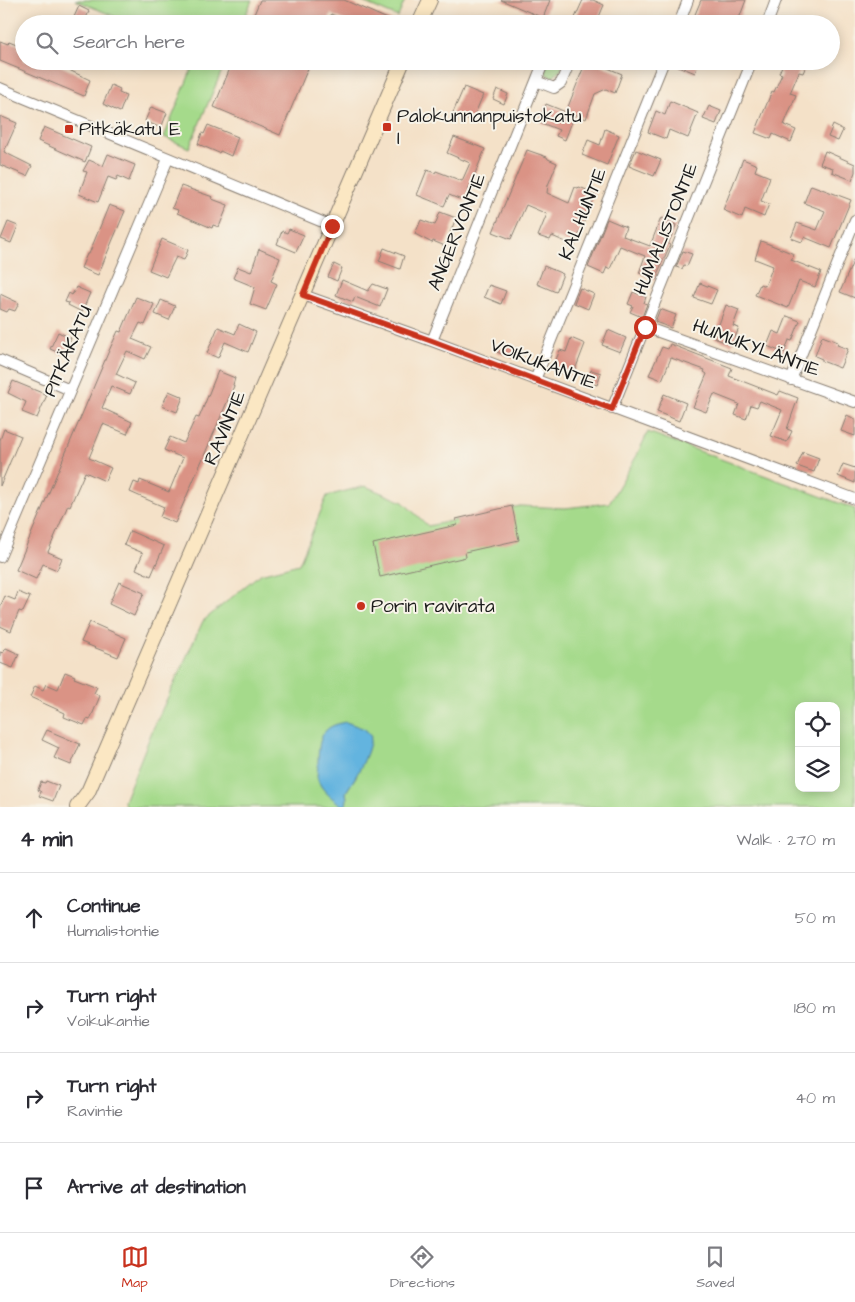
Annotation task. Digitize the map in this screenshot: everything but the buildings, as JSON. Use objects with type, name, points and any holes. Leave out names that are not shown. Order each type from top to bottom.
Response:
[{"type":"main road","points":[[423,15],[430,0]]},
{"type":"main road","name":"RAVINTIE","points":[[76,807],[82,802],[88,792],[398,70]]},
{"type":"street","points":[[682,15],[688,0]]},
{"type":"street","points":[[770,15],[776,0]]},
{"type":"street","name":"ANGERVONTIE","points":[[432,341],[540,70]]},
{"type":"street","points":[[536,81],[554,88],[561,83],[566,70]]},
{"type":"street","name":"KALHUNTIE","points":[[535,380],[660,70]]},
{"type":"street","name":"HUMALISTONTIE","points":[[612,409],[748,70]]},
{"type":"street","points":[[0,88],[332,226]]},
{"type":"street","name":"PITKÄKATU","points":[[0,557],[168,159]]},
{"type":"street","points":[[791,380],[855,220]]},
{"type":"street","name":"VOIKUKANTIE","points":[[303,295],[432,341],[855,499]]},
{"type":"street","name":"HUMUKYLÄNTIE","points":[[645,327],[855,402]]},
{"type":"street","points":[[0,360],[70,390]]},
{"type":"green space","points":[[75,0],[252,0],[246,15],[111,15]]},
{"type":"green space","points":[[358,0],[405,0],[399,15],[393,15]]},
{"type":"green space","points":[[191,70],[222,70],[189,148],[164,137]]},
{"type":"green space","points":[[561,70],[553,77],[547,75],[545,71]]},
{"type":"green space","points":[[648,432],[855,509],[855,807],[125,807],[124,801],[153,729],[203,621],[260,574],[299,564],[327,496],[365,486],[403,502],[428,526],[520,506],[565,508],[609,503],[636,457]],"holes":[[[357,775],[346,792],[347,799],[345,805],[342,806],[317,778]]]},
{"type":"water","points":[[346,722],[365,729],[371,737],[365,759],[346,792],[346,805],[343,806],[324,790],[317,775],[319,746],[323,734],[331,727]]},
{"type":"place","name":"Palokunnanpuistokatu I","points":[[387,127]]},
{"type":"place","name":"Pitkäkatu E","points":[[69,129]]},
{"type":"place","name":"Porin ravirata","points":[[361,606]]},
{"type":"route","points":[[332,226],[303,295],[612,409],[645,327]]}]
